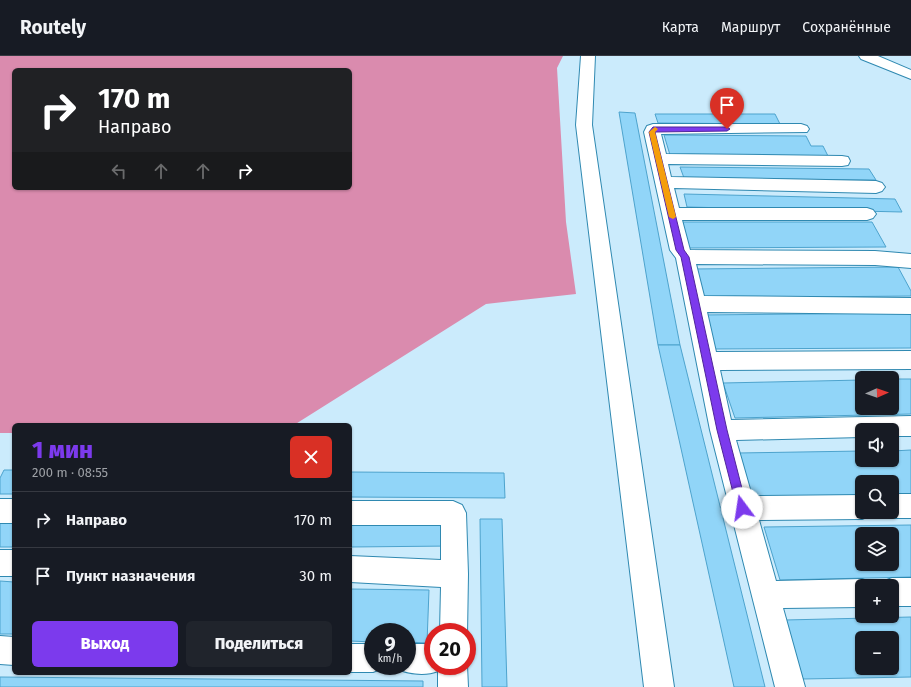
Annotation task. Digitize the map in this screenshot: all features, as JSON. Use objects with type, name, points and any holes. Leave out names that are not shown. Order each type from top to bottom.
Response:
[{"type":"street","points":[[588,56],[584,125],[659,687]]},
{"type":"street","points":[[866,56],[911,75]]},
{"type":"street","points":[[790,687],[767,595],[742,508],[722,430],[685,257],[680,250],[666,182],[661,176],[660,158],[656,151],[652,132],[653,129],[800,129]]},
{"type":"street","points":[[660,158],[842,161]]},
{"type":"street","points":[[666,182],[760,183],[876,187]]},
{"type":"street","points":[[672,214],[867,214]]},
{"type":"street","points":[[685,257],[875,258],[911,261]]},
{"type":"street","points":[[694,304],[911,306]]},
{"type":"street","points":[[708,361],[911,360]]},
{"type":"street","points":[[722,430],[911,426]]},
{"type":"street","points":[[742,508],[855,506]]},
{"type":"street","points":[[899,506],[911,506]]},
{"type":"street","points":[[0,511],[12,511]]},
{"type":"street","points":[[352,513],[453,513],[455,574],[454,623]]},
{"type":"street","points":[[0,563],[12,563]]},
{"type":"street","points":[[352,569],[455,574]]},
{"type":"street","points":[[899,592],[911,592]]},
{"type":"street","points":[[767,595],[855,593]]},
{"type":"street","points":[[0,650],[12,651]]},
{"type":"street","points":[[352,658],[364,658]]},
{"type":"street","points":[[453,675],[453,687]]},
{"type":"shaded area","points":[[0,56],[563,56],[557,68],[566,222],[576,294],[486,304],[297,423],[12,423],[12,433],[0,433]]},
{"type":"building","points":[[619,112],[635,113],[680,345],[658,345]]},
{"type":"building","points":[[655,114],[775,114],[780,124],[658,123]]},
{"type":"building","points":[[664,135],[806,136],[811,146],[823,146],[828,156],[670,155]]},
{"type":"building","points":[[680,167],[869,169],[876,180],[684,178]]},
{"type":"building","points":[[684,194],[895,199],[902,212],[687,207]]},
{"type":"building","points":[[679,222],[872,222],[886,247],[687,248]]},
{"type":"building","points":[[898,267],[911,291],[911,296],[700,298],[691,269]]},
{"type":"building","points":[[911,313],[911,348],[710,349],[700,315]]},
{"type":"building","points":[[658,345],[680,345],[765,687],[734,687]]},
{"type":"building","points":[[899,379],[911,379],[911,414],[899,414]]},
{"type":"building","points":[[855,380],[855,415],[867,415],[735,418],[723,383]]},
{"type":"building","points":[[911,450],[911,496],[899,496],[899,475],[855,475],[855,497],[752,499],[738,453],[855,451],[855,467],[899,467],[899,451]]},
{"type":"building","points":[[4,470],[12,470],[12,494],[0,494],[0,478]]},
{"type":"building","points":[[352,472],[504,473],[505,498],[352,497]]},
{"type":"building","points":[[480,519],[502,519],[507,687],[482,687]]},
{"type":"building","points":[[452,521],[452,546],[352,547],[352,522]]},
{"type":"building","points":[[0,522],[12,522],[12,547],[0,547]]},
{"type":"building","points":[[911,525],[911,577],[780,580],[764,527]]},
{"type":"building","points":[[0,581],[12,582],[12,634],[0,634]]},
{"type":"building","points":[[352,589],[429,590],[428,623],[424,623],[424,643],[416,642],[416,623],[364,623],[364,642],[352,641]]},
{"type":"building","points":[[899,617],[911,617],[911,677],[803,679],[785,620],[855,618],[855,623],[899,623]]},
{"type":"building","points":[[0,677],[423,681],[423,687],[0,687]]},
{"type":"slow traffic","points":[[655,129],[653,129],[652,132],[656,151],[660,158],[661,176],[666,182],[673,217]]},
{"type":"route","points":[[727,129],[653,129],[652,132],[656,151],[660,158],[661,176],[666,182],[680,250],[685,257],[722,430],[742,508]]}]
